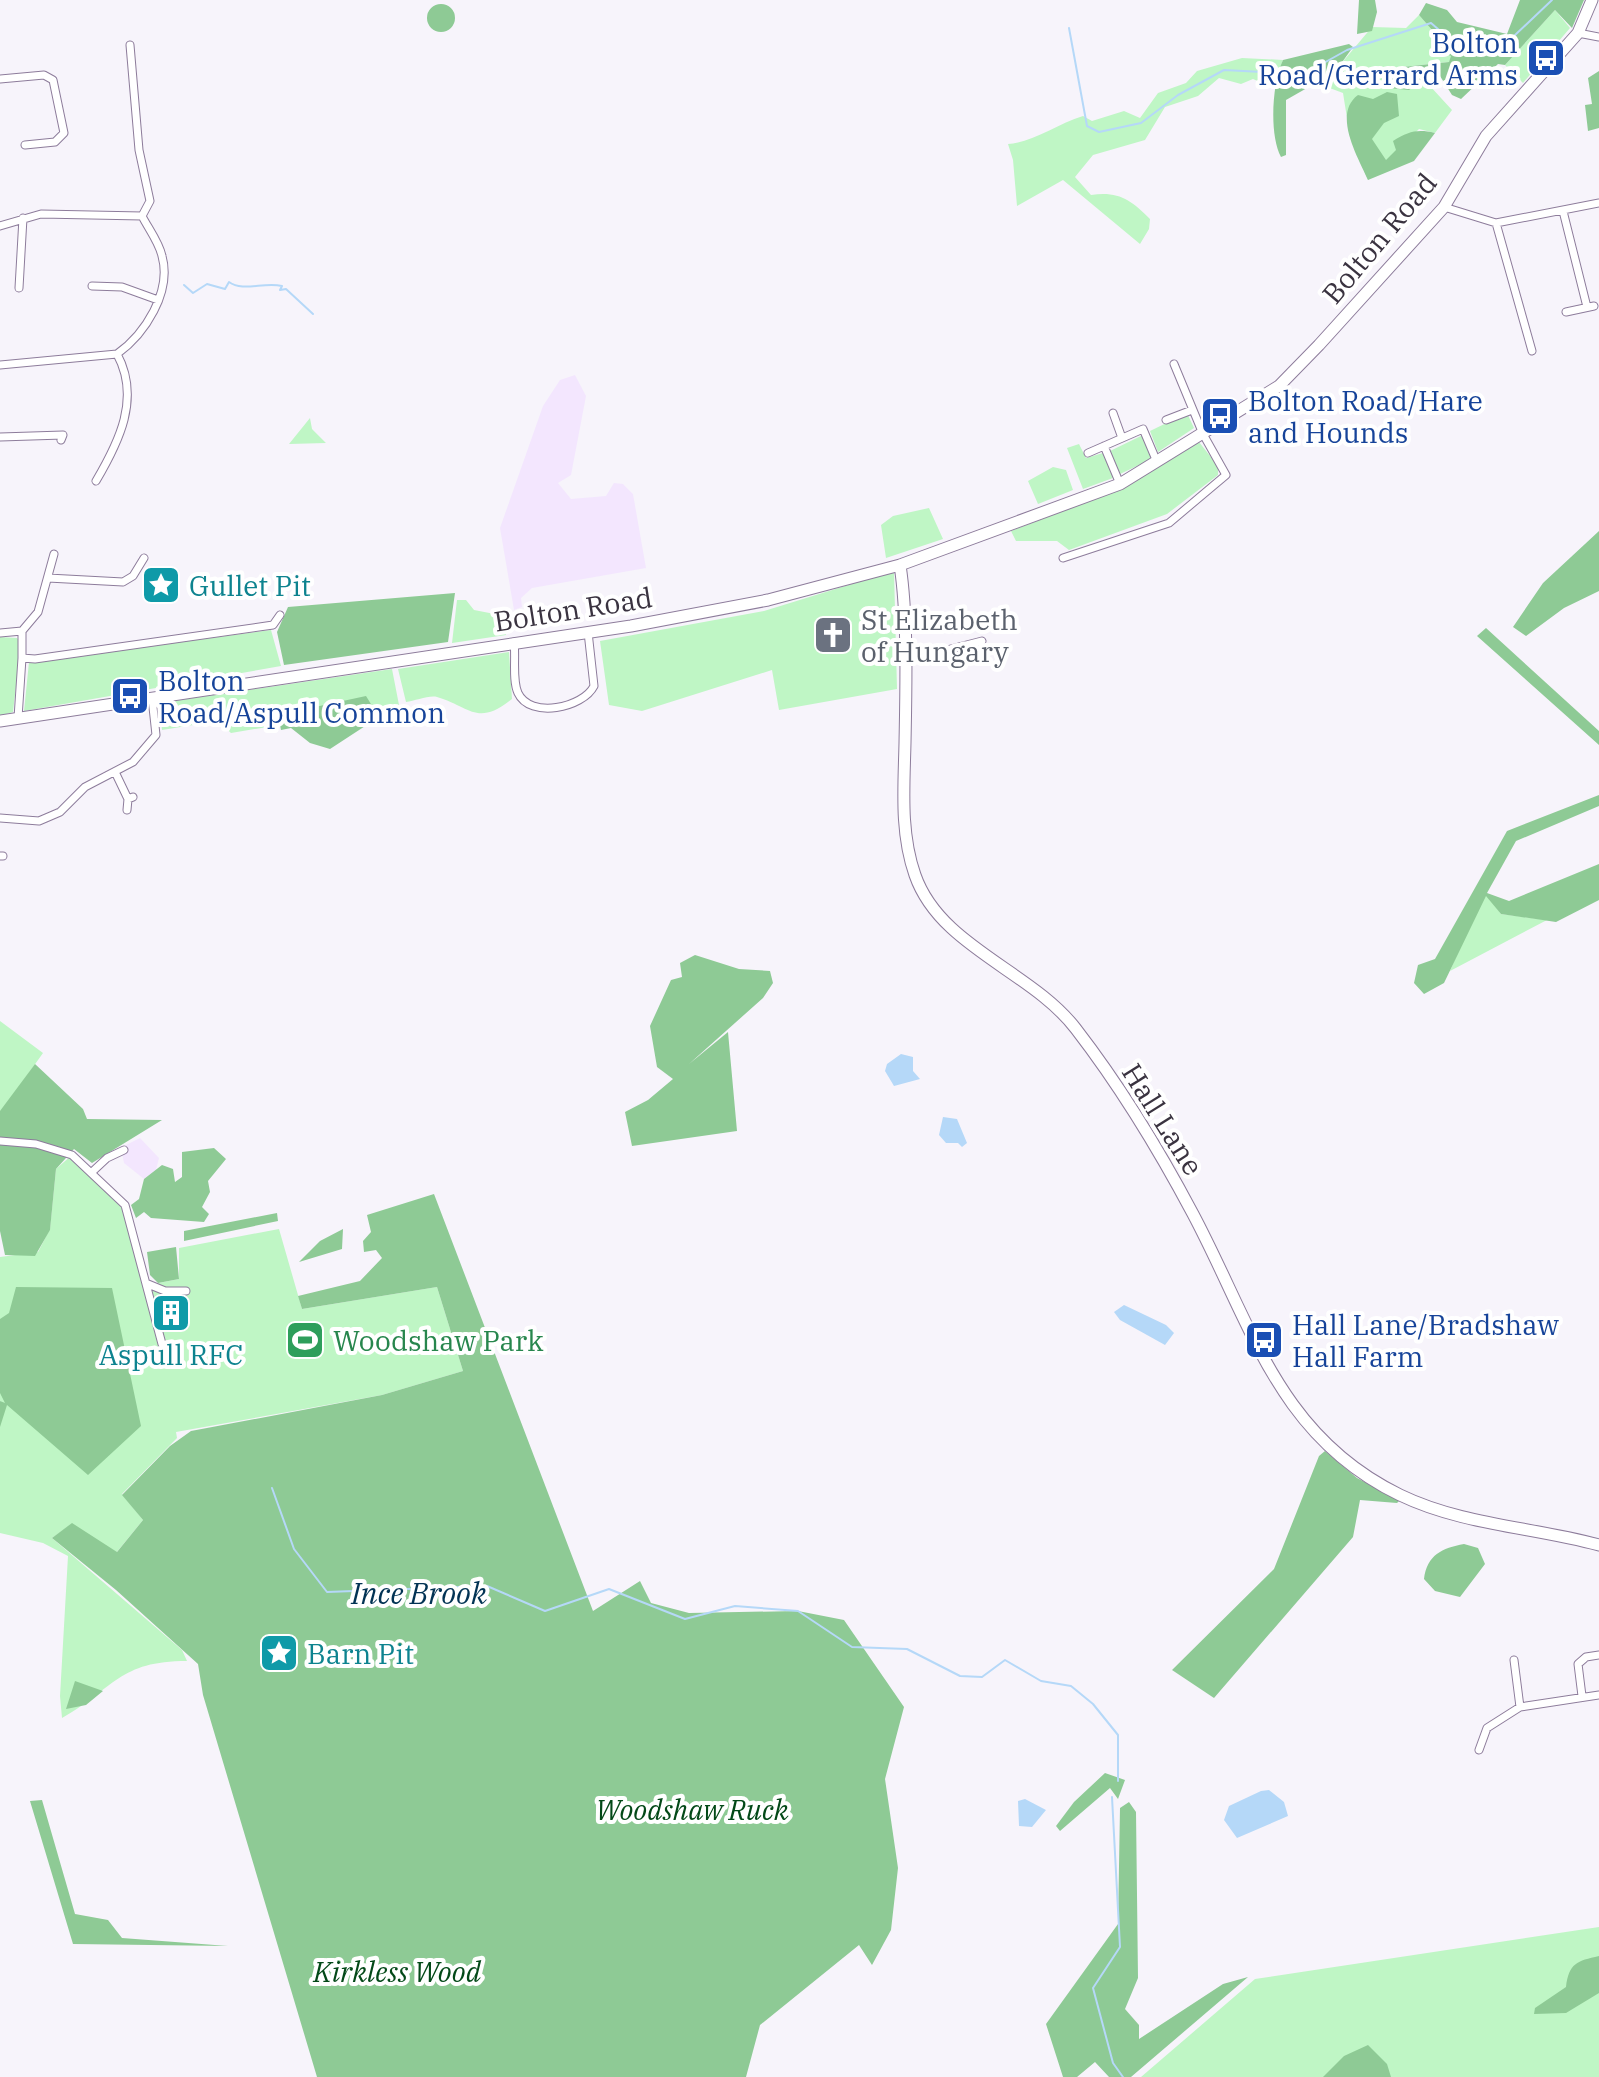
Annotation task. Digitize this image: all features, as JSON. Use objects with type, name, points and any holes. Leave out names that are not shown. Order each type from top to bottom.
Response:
[{"type":"main road","name":"Bolton Road","points":[[0,721],[588,632],[768,600],[900,565],[1120,484],[1158,464],[1279,386],[1444,207],[1486,136],[1578,33],[1592,0]]},
{"type":"main road","name":"Hall Lane","points":[[900,565],[905,838],[916,879],[926,897],[961,935],[1037,991],[1078,1031],[1162,1159],[1272,1375],[1311,1430],[1350,1467],[1437,1511],[1599,1545]]},
{"type":"street","points":[[1578,33],[1599,37]]},
{"type":"street","points":[[130,45],[139,150],[150,201],[142,216]]},
{"type":"street","points":[[0,79],[44,75],[53,80],[64,133],[55,142],[25,145]]},
{"type":"street","points":[[1444,207],[1496,223],[1599,203]]},
{"type":"street","points":[[1563,211],[1590,306],[1566,312]]},
{"type":"street","points":[[0,226],[23,218],[105,213],[142,216]]},
{"type":"street","points":[[0,365],[117,354],[136,341],[158,300],[165,279],[162,254],[142,216]]},
{"type":"street","points":[[19,288],[23,218]]},
{"type":"street","points":[[1496,223],[1532,351]]},
{"type":"street","points":[[92,286],[122,287],[158,300]]},
{"type":"street","points":[[96,481],[124,431],[127,382],[117,354]]},
{"type":"street","points":[[1063,558],[1169,523],[1226,475],[1203,434],[1174,364]]},
{"type":"street","points":[[1166,420],[1192,410]]},
{"type":"street","points":[[1113,413],[1122,438]]},
{"type":"street","points":[[1088,453],[1143,429],[1158,464]]},
{"type":"street","points":[[0,437],[63,435],[61,440]]},
{"type":"street","points":[[1104,446],[1120,484]]},
{"type":"street","points":[[0,633],[22,631],[36,616],[54,554]]},
{"type":"street","points":[[48,578],[123,582],[133,576],[144,558]]},
{"type":"street","points":[[22,658],[273,625],[280,615]]},
{"type":"street","points":[[18,718],[22,631]]},
{"type":"street","points":[[514,642],[517,688],[524,701],[536,708],[577,704],[594,686],[588,632]]},
{"type":"street","points":[[904,661],[982,641]]},
{"type":"street","points":[[0,818],[39,821],[60,812],[85,787],[116,774],[153,741],[157,729],[152,698]]},
{"type":"street","points":[[116,774],[130,798],[127,810]]},
{"type":"street","points":[[0,1141],[54,1148],[72,1155],[125,1205],[162,1344]]},
{"type":"street","points":[[92,1172],[107,1158],[124,1150]]},
{"type":"street","points":[[148,1284],[165,1291],[186,1291]]},
{"type":"street","points":[[1582,1696],[1578,1664],[1586,1657],[1599,1655]]},
{"type":"street","points":[[1514,1660],[1520,1707]]},
{"type":"street","points":[[1479,1750],[1487,1728],[1520,1707],[1599,1695]]},
{"type":"shaded area","points":[[575,375],[586,396],[571,475],[558,483],[571,499],[606,496],[614,483],[623,484],[633,494],[646,568],[532,588],[521,598],[522,607],[514,610],[500,528],[543,406],[560,380]]},
{"type":"shaded area","points":[[140,1138],[159,1158],[156,1170],[144,1179],[124,1163],[122,1153],[126,1145]]},
{"type":"green space","points":[[1359,0],[1375,0],[1377,12],[1372,31],[1357,34]]},
{"type":"green space","points":[[1520,0],[1584,0],[1572,28],[1555,10],[1505,65],[1498,64],[1461,99],[1452,95],[1440,76],[1430,86],[1420,82],[1409,90],[1388,88],[1386,77],[1403,67],[1449,62],[1451,56],[1437,50],[1432,30],[1419,15],[1426,3],[1447,10],[1457,22],[1507,34]]},
{"type":"green space","points":[[441,4],[451,8],[455,18],[451,28],[441,32],[431,28],[427,18],[431,8]]},
{"type":"green space","points":[[1555,10],[1570,28],[1523,83],[1505,65]]},
{"type":"green space","points":[[1419,15],[1432,30],[1437,50],[1452,56],[1449,62],[1403,67],[1430,86],[1452,110],[1435,133],[1419,129],[1368,180],[1350,137],[1343,93],[1319,84],[1334,72],[1372,27],[1406,28]]},
{"type":"green space","points":[[1349,44],[1353,47],[1335,72],[1286,100],[1286,155],[1281,157],[1275,136],[1273,109],[1276,82],[1283,60]]},
{"type":"green space","points":[[1242,58],[1283,60],[1273,88],[1253,79],[1241,84],[1219,78],[1198,96],[1165,107],[1145,140],[1093,155],[1075,177],[1091,195],[1109,194],[1124,198],[1150,219],[1149,229],[1140,244],[1063,180],[1017,206],[1013,160],[1008,144],[1027,140],[1083,116],[1092,121],[1124,111],[1140,118],[1158,93],[1186,83],[1197,71]]},
{"type":"green space","points":[[1599,71],[1599,128],[1588,131],[1585,105],[1592,104],[1588,78]]},
{"type":"green space","points":[[1387,92],[1397,94],[1399,116],[1384,123],[1372,139],[1386,160],[1396,150],[1393,141],[1414,132],[1435,133],[1414,161],[1368,180],[1350,136],[1347,113],[1358,95],[1373,99]]},
{"type":"green space","points":[[1187,413],[1194,428],[1158,452],[1150,431]]},
{"type":"green space","points":[[310,418],[312,429],[326,443],[289,444]]},
{"type":"green space","points":[[1143,435],[1154,458],[1120,474],[1110,451]]},
{"type":"green space","points":[[1199,442],[1218,466],[1218,475],[1167,514],[1069,550],[1057,541],[1016,541],[1011,531],[1121,489]]},
{"type":"green space","points":[[1079,444],[1086,458],[1103,453],[1113,478],[1083,489],[1067,448]]},
{"type":"green space","points":[[1053,467],[1066,470],[1073,490],[1038,504],[1028,481]]},
{"type":"green space","points":[[929,508],[943,539],[886,558],[881,525],[893,516]]},
{"type":"green space","points":[[1599,531],[1599,591],[1564,608],[1526,636],[1513,627],[1543,583]]},
{"type":"green space","points":[[894,571],[897,689],[779,710],[772,670],[642,711],[609,705],[600,641],[764,611]]},
{"type":"green space","points":[[455,593],[448,642],[284,665],[277,632],[288,607]]},
{"type":"green space","points":[[457,600],[466,600],[474,610],[505,616],[506,635],[452,643]]},
{"type":"green space","points":[[1486,628],[1599,731],[1599,745],[1477,636]]},
{"type":"green space","points":[[271,630],[281,666],[24,711],[29,662]]},
{"type":"green space","points":[[0,637],[17,638],[21,643],[13,712],[0,716]]},
{"type":"green space","points":[[509,652],[512,699],[490,712],[474,712],[437,697],[406,702],[398,669]]},
{"type":"green space","points":[[392,669],[399,705],[231,733],[218,721],[162,730],[159,703]]},
{"type":"green space","points":[[366,696],[379,717],[330,749],[310,743],[291,728],[281,730],[280,725],[287,713]]},
{"type":"green space","points":[[1599,795],[1599,806],[1516,841],[1487,893],[1509,901],[1599,864],[1599,900],[1556,922],[1501,914],[1486,896],[1444,983],[1424,994],[1414,983],[1418,965],[1435,959],[1507,831]]},
{"type":"green space","points":[[1484,890],[1501,914],[1547,920],[1450,971]]},
{"type":"green space","points":[[695,955],[739,969],[770,971],[773,983],[763,998],[689,1064],[728,1032],[737,1131],[632,1146],[625,1112],[648,1100],[673,1079],[657,1067],[650,1026],[671,980],[682,977],[680,963]]},
{"type":"green space","points":[[0,1021],[43,1053],[1,1112],[0,1111]]},
{"type":"green space","points":[[35,1064],[83,1109],[87,1119],[162,1120],[92,1163],[74,1149],[56,1169],[50,1230],[35,1256],[5,1255],[0,1231],[0,1111]]},
{"type":"green space","points":[[214,1148],[226,1159],[208,1181],[210,1192],[202,1207],[209,1214],[204,1222],[151,1218],[144,1212],[136,1218],[131,1205],[139,1199],[144,1179],[162,1165],[173,1169],[175,1182],[182,1177],[182,1152]]},
{"type":"green space","points":[[72,1155],[125,1205],[148,1285],[179,1279],[179,1248],[279,1229],[302,1309],[437,1287],[463,1371],[382,1395],[176,1432],[177,1438],[122,1494],[143,1520],[116,1553],[72,1524],[52,1538],[182,1650],[187,1661],[164,1662],[132,1671],[62,1718],[60,1696],[68,1556],[43,1543],[0,1533],[0,1424],[5,1405],[0,1401],[0,1257],[38,1252],[50,1229],[56,1169]]},
{"type":"green space","name":"Woodshaw Ruck","points":[[434,1194],[593,1611],[640,1581],[651,1603],[689,1613],[798,1611],[844,1620],[904,1707],[885,1779],[898,1868],[891,1930],[872,1965],[859,1945],[760,2025],[746,2077],[317,2077],[203,1695],[198,1664],[116,1590],[52,1538],[72,1523],[117,1552],[143,1520],[122,1495],[170,1446],[191,1431],[382,1395],[463,1371],[437,1287],[302,1309],[298,1296],[360,1281],[382,1258],[376,1250],[364,1252],[363,1241],[371,1232],[367,1215]]},
{"type":"green space","points":[[277,1213],[278,1221],[184,1241],[184,1231]]},
{"type":"green space","points":[[343,1229],[342,1249],[299,1262],[320,1241]]},
{"type":"green space","points":[[176,1247],[179,1279],[158,1283],[150,1275],[147,1252]]},
{"type":"green space","points":[[16,1287],[112,1288],[141,1426],[88,1475],[7,1405],[0,1427],[0,1401],[5,1403],[0,1393],[0,1319],[9,1313]]},
{"type":"green space","points":[[1325,1451],[1357,1478],[1400,1500],[1397,1503],[1360,1500],[1353,1537],[1214,1698],[1172,1670],[1274,1569],[1319,1456]]},
{"type":"green space","points":[[1464,1544],[1478,1548],[1485,1564],[1460,1597],[1435,1591],[1424,1579],[1428,1564],[1442,1551]]},
{"type":"green space","points":[[75,1681],[103,1691],[86,1705],[66,1709]]},
{"type":"green space","points":[[1105,1773],[1125,1780],[1118,1799],[1110,1788],[1060,1831],[1056,1826],[1074,1802]]},
{"type":"green space","points":[[42,1800],[75,1914],[108,1920],[122,1938],[228,1946],[73,1944],[30,1801]]},
{"type":"green space","points":[[1129,1802],[1136,1812],[1138,1978],[1125,2009],[1139,2025],[1139,2039],[1223,1984],[1248,1977],[1131,2077],[1109,2077],[1095,2062],[1077,2077],[1063,2077],[1046,2024],[1118,1924],[1120,1808]]},
{"type":"green space","points":[[1599,1927],[1599,2077],[1141,2077],[1255,1979]]},
{"type":"green space","points":[[1599,1956],[1599,1993],[1566,2013],[1534,2014],[1535,2008],[1566,1987],[1575,1964]]},
{"type":"green space","points":[[1368,2045],[1387,2064],[1391,2077],[1323,2077],[1344,2056]]},
{"type":"water","points":[[901,1054],[913,1057],[913,1071],[920,1079],[894,1086],[885,1071],[887,1064]]},
{"type":"water","points":[[943,1117],[957,1119],[967,1143],[962,1147],[958,1143],[946,1143],[939,1135]]},
{"type":"water","points":[[1124,1305],[1166,1325],[1174,1333],[1165,1345],[1120,1320],[1114,1312]]},
{"type":"water","points":[[1269,1790],[1284,1802],[1288,1816],[1237,1838],[1224,1820],[1229,1806]]},
{"type":"water","points":[[1025,1799],[1046,1810],[1032,1827],[1019,1826],[1018,1801]]},
{"type":"waterway","points":[[1069,28],[1087,126],[1099,132],[1141,123],[1178,95],[1224,70],[1304,74],[1347,50],[1431,23],[1453,42],[1495,54],[1552,0]]},
{"type":"waterway","points":[[184,285],[193,293],[207,284],[225,289],[229,282],[247,287],[282,286],[280,290],[286,289],[313,314]]},
{"type":"waterway","name":"Ince Brook","points":[[272,1488],[294,1549],[327,1592],[487,1586],[545,1611],[609,1589],[685,1619],[735,1606],[798,1611],[852,1647],[907,1649],[960,1676],[982,1677],[1005,1660],[1041,1681],[1071,1686],[1093,1704],[1118,1735],[1118,1781]]},
{"type":"waterway","points":[[1112,1797],[1120,1947],[1093,1988],[1113,2063],[1123,2077]]},
{"type":"place","name":"Bolton Road/Gerrard Arms","points":[[1546,58]]},
{"type":"place","name":"Bolton Road/Hare and Hounds","points":[[1220,416]]},
{"type":"place","name":"Gullet Pit","points":[[161,585]]},
{"type":"place","name":"St Elizabeth of Hungary","points":[[833,635]]},
{"type":"place","name":"Bolton Road/Aspull Common","points":[[130,696]]},
{"type":"place","name":"Aspull RFC","points":[[171,1313]]},
{"type":"place","name":"Woodshaw Park","points":[[305,1340]]},
{"type":"place","name":"Hall Lane/Bradshaw Hall Farm","points":[[1264,1340]]},
{"type":"place","name":"Barn Pit","points":[[279,1653]]},
{"type":"park label","name":"Kirkless Wood","points":[[397,1971]]}]
